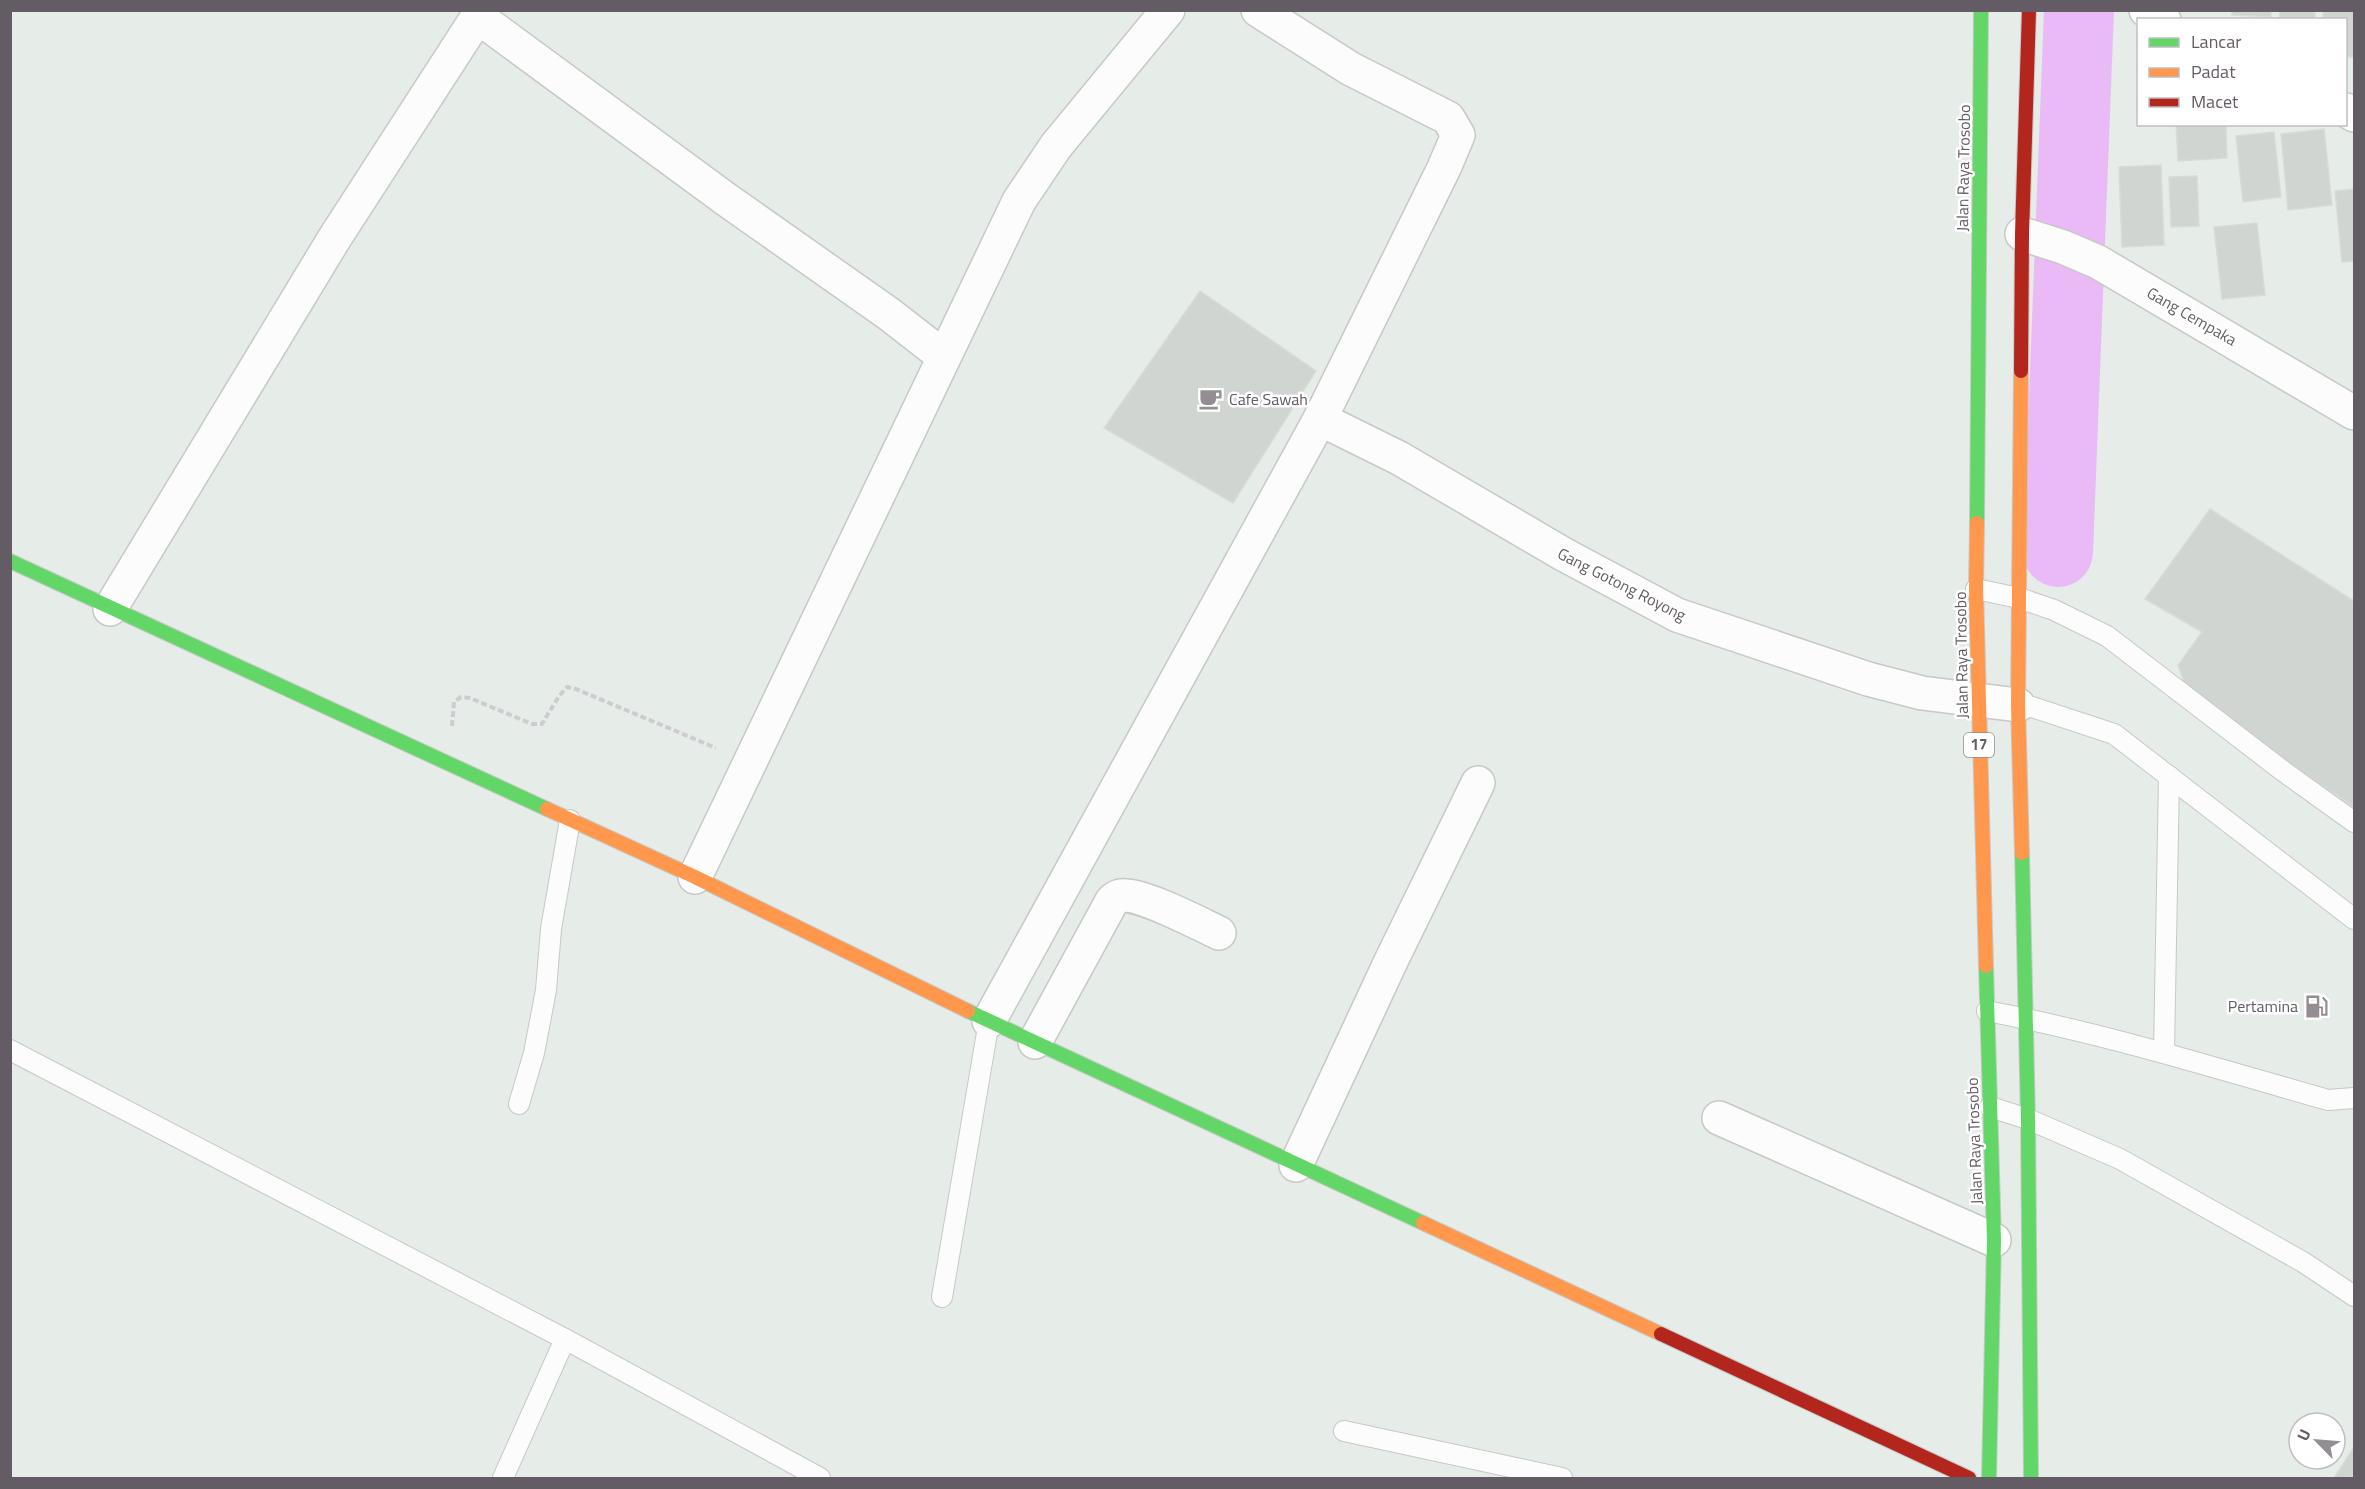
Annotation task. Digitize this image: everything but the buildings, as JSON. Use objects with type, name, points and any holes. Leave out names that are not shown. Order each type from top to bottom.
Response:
[{"type":"main road","name":"Jalan Raya Trosobo","points":[[1981,10],[1976,589],[1994,1240],[1989,1479]]},
{"type":"main road","name":"17","points":[[2029,10],[2030,236],[2018,705],[2028,1119],[2031,1479]]},
{"type":"main road","points":[[10,561],[695,877],[989,1021],[1969,1479]]},
{"type":"street","points":[[695,877],[884,488],[943,356],[1019,201],[1056,146],[1168,10]]},
{"type":"street","points":[[989,1021],[1320,419],[1444,168],[1458,135],[1448,118],[1351,69],[1258,10]]},
{"type":"street","points":[[2146,10],[2160,18]]},
{"type":"street","points":[[110,609],[334,239],[480,14],[727,200],[889,314],[943,356]]},
{"type":"street","name":"Gang Cempaka","points":[[2030,236],[2093,260],[2355,413]]},
{"type":"street","name":"Gang Gotong Royong","points":[[1320,419],[1399,458],[1563,554],[1677,615],[1868,679],[1922,693],[2018,705]]},
{"type":"street","points":[[1296,1165],[1391,961],[1478,783]]},
{"type":"street","points":[[1035,1042],[1112,900],[1120,896],[1127,896],[1149,901],[1219,933]]},
{"type":"street","points":[[1719,1118],[1994,1240]]},
{"type":"lane","points":[[1976,589],[2019,598],[2054,610],[2107,636],[2283,771],[2355,822]]},
{"type":"lane","points":[[2018,705],[2114,734],[2355,919]]},
{"type":"lane","points":[[2164,1053],[2169,776]]},
{"type":"lane","points":[[519,1104],[534,1053],[546,990],[551,929],[570,820]]},
{"type":"lane","points":[[1988,1011],[2110,1038],[2328,1100],[2355,1098]]},
{"type":"lane","points":[[942,1298],[989,1021]]},
{"type":"lane","points":[[10,1050],[566,1339],[820,1479]]},
{"type":"lane","points":[[1990,1107],[2028,1119],[2120,1159],[2303,1262],[2355,1296]]},
{"type":"lane","points":[[503,1479],[566,1339]]},
{"type":"lane","points":[[1344,1431],[1562,1479]]},
{"type":"path","points":[[446,762],[454,702],[461,697],[470,698],[532,723],[542,724],[567,687],[750,763]]},
{"type":"waterway","points":[[2058,552],[2079,10]]},
{"type":"traffic: fast","points":[[1977,523],[1981,10]]},
{"type":"traffic: fast","points":[[10,561],[547,809]]},
{"type":"traffic: fast","points":[[2022,853],[2028,1119],[2031,1478]]},
{"type":"traffic: fast","points":[[1986,966],[1994,1240],[1989,1478]]},
{"type":"traffic: fast","points":[[968,1011],[1423,1223]]},
{"type":"traffic: slow","points":[[2021,371],[2018,705],[2022,853]]},
{"type":"traffic: slow","points":[[1977,523],[1976,589],[1986,966]]},
{"type":"traffic: slow","points":[[547,809],[695,877],[968,1011]]},
{"type":"traffic: slow","points":[[1423,1223],[1661,1334]]},
{"type":"traffic: jam","points":[[2021,371],[2022,234],[2029,10]]},
{"type":"traffic: jam","points":[[1661,1334],[1969,1478]]},
{"type":"place","name":"Cafe Sawah","points":[[1211,399]]},
{"type":"place","name":"Pertamina","points":[[2316,1006]]}]
